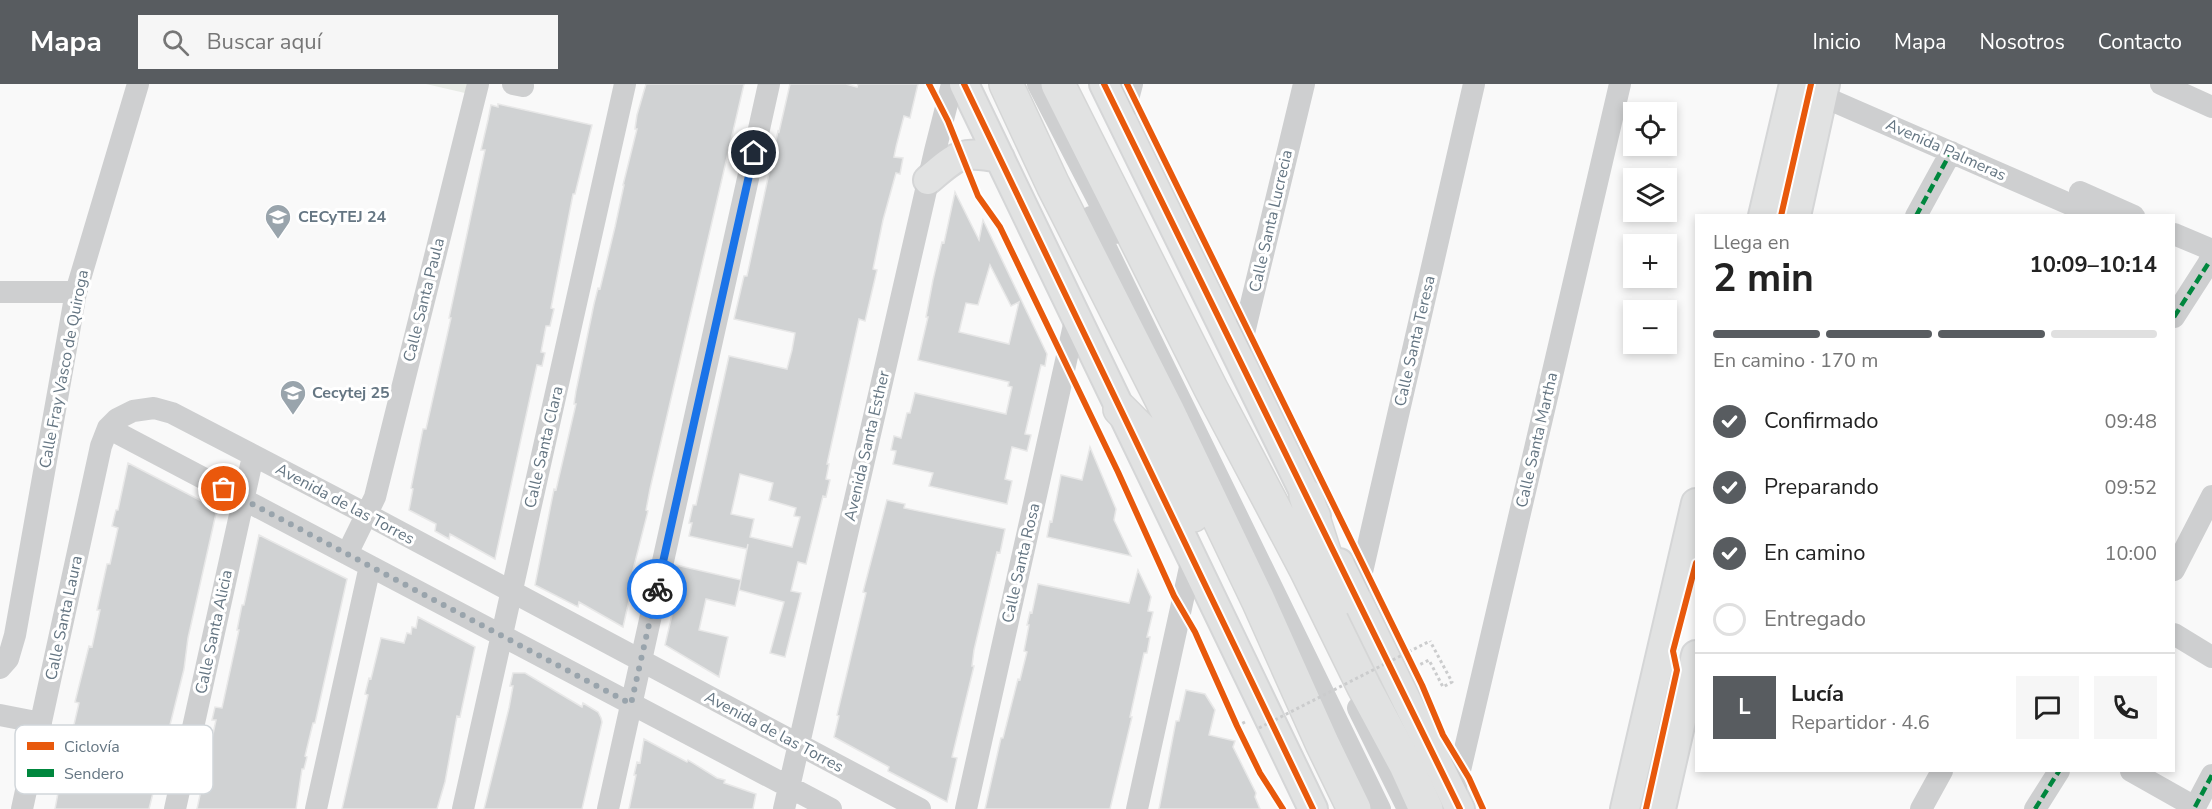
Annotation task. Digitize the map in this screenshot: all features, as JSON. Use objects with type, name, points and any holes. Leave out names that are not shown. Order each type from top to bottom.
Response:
[{"type":"highway","points":[[1006,84],[1053,185],[1167,410],[1354,809]]},
{"type":"highway","points":[[1058,84],[1211,389],[1406,765],[1447,805]]},
{"type":"highway","points":[[1120,409],[1157,446],[1278,675],[1306,707]]},
{"type":"highway","points":[[1306,496],[1342,609],[1406,765]]},
{"type":"main road","points":[[964,84],[1310,807]]},
{"type":"main road","points":[[979,115],[984,84]]},
{"type":"main road","points":[[1104,84],[1356,598],[1447,805]]},
{"type":"main road","points":[[1763,214],[1794,84]]},
{"type":"main road","points":[[1796,214],[1826,88]]},
{"type":"main road","points":[[928,180],[954,158],[975,153],[1000,158]]},
{"type":"main road","points":[[1630,807],[1695,508]]},
{"type":"main road","points":[[1661,809],[1695,659]]},
{"type":"street","name":"Calle Fray Vasco de Quiroga","points":[[4,664],[15,635],[76,292],[138,84]]},
{"type":"street","name":"Calle Santa Paula","points":[[347,554],[375,497],[478,84]]},
{"type":"street","name":"Calle Santa Clara","points":[[463,809],[625,84]]},
{"type":"street","points":[[608,809],[769,84]]},
{"type":"street","name":"Avenida Santa Esther","points":[[784,809],[952,84]]},
{"type":"street","points":[[1025,84],[1380,809]]},
{"type":"street","points":[[1038,84],[1305,601],[1408,809]]},
{"type":"street","points":[[1122,122],[1132,84]]},
{"type":"street","name":"Calle Santa Lucrecia","points":[[1238,358],[1304,84]]},
{"type":"street","name":"Calle Santa Teresa","points":[[1356,598],[1474,84]]},
{"type":"street","name":"Calle Santa Martha","points":[[1447,805],[1620,84]]},
{"type":"street","name":"Avenida Palmeras","points":[[1794,84],[1826,88],[2093,214]]},
{"type":"street","points":[[2161,84],[2212,107]]},
{"type":"street","name":"Avenida Palmeras","points":[[1826,88],[1951,152],[2077,206],[2123,214]]},
{"type":"street","points":[[1917,214],[1951,152]]},
{"type":"street","points":[[2175,235],[2211,259]]},
{"type":"street","points":[[2175,249],[2211,259]]},
{"type":"street","points":[[2175,315],[2211,259]]},
{"type":"street","points":[[0,292],[76,292]]},
{"type":"street","name":"Calle Santa Rosa","points":[[966,809],[1076,316]]},
{"type":"street","name":"Avenida de las Torres","points":[[108,428],[117,419],[133,411],[154,408],[172,413],[920,809]]},
{"type":"street","points":[[108,428],[831,809]]},
{"type":"street","name":"Calle Santa Laura","points":[[40,723],[101,446],[108,428]]},
{"type":"street","name":"Calle Santa Alicia","points":[[193,725],[253,456]]},
{"type":"street","points":[[2175,568],[2212,496]]},
{"type":"street","points":[[1137,809],[1192,558]]},
{"type":"street","points":[[316,809],[370,566]]},
{"type":"street","points":[[2175,635],[2212,657]]},
{"type":"street","points":[[0,715],[40,723]]},
{"type":"street","points":[[1921,809],[1941,772]]},
{"type":"street","points":[[2035,809],[2058,772]]},
{"type":"street","points":[[2133,772],[2194,808],[2212,775]]},
{"type":"street","name":"Calle Santa Laura","points":[[22,809],[25,794]]},
{"type":"street","name":"Calle Santa Alicia","points":[[175,809],[178,794]]},
{"type":"path","points":[[1259,728],[1430,641],[1452,682],[1443,687],[1429,660],[1413,668]]},
{"type":"path","points":[[1403,648],[1417,677]]},
{"type":"path","points":[[1233,717],[1242,736]]},
{"type":"shaded area","points":[[426,84],[467,84],[465,93]]},
{"type":"building","points":[[646,84],[744,84],[650,489],[646,510],[648,511],[633,570],[631,583],[633,583],[623,627],[579,602],[578,607],[535,585],[554,489],[556,490],[576,404],[574,404],[576,391],[594,304],[598,288],[600,289],[615,227],[637,129],[635,129],[637,115]]},
{"type":"building","points":[[790,84],[846,84],[857,87],[858,84],[918,84],[910,118],[904,116],[896,147],[894,157],[903,158],[900,174],[896,173],[883,220],[873,269],[877,270],[865,321],[859,319],[827,464],[829,464],[826,479],[830,480],[826,497],[823,496],[806,564],[798,562],[791,591],[801,593],[785,657],[770,653],[784,602],[739,590],[748,544],[747,549],[689,536],[693,505],[696,505],[729,356],[787,369],[792,350],[795,333],[734,319],[744,276],[747,276]],"holes":[[[740,474],[773,483],[769,500],[796,508],[794,516],[800,517],[792,547],[750,537],[754,519],[731,514]]]},
{"type":"building","points":[[498,104],[592,125],[575,194],[573,194],[551,308],[554,309],[550,326],[546,326],[541,352],[545,353],[542,366],[537,365],[495,559],[450,534],[449,539],[435,531],[436,524],[409,510],[423,429],[426,429],[451,318],[449,318],[485,150],[481,150],[491,105],[498,107]]},
{"type":"building","points":[[955,192],[979,240],[983,220],[1047,354],[1045,366],[1041,365],[1025,434],[1031,435],[1027,451],[1012,447],[1005,479],[1012,481],[1007,504],[929,486],[933,473],[893,464],[896,451],[891,450],[894,436],[901,438],[915,393],[1006,414],[1012,387],[1008,386],[1009,382],[918,360],[928,317],[926,317],[933,280],[942,242],[944,243]],"holes":[[[990,265],[1011,306],[1019,302],[1009,344],[959,332],[966,303],[978,305]]]},
{"type":"building","points":[[1090,447],[1116,509],[1114,520],[1131,556],[1047,537],[1061,475],[1082,480]]},
{"type":"building","points":[[128,463],[217,509],[170,725],[74,725],[79,703],[75,702],[89,646],[92,647],[107,564],[110,564],[118,528],[112,526],[116,510],[118,510]]},
{"type":"building","points":[[887,500],[905,504],[904,508],[1005,529],[1000,553],[997,552],[974,650],[972,666],[974,666],[952,757],[957,758],[947,802],[888,771],[889,767],[834,737],[839,716],[837,715],[866,593],[863,592]]},
{"type":"building","points":[[259,535],[347,579],[315,723],[313,723],[305,756],[307,757],[304,769],[302,769],[296,809],[197,809],[200,794],[213,794],[213,734],[216,720],[212,720],[215,707],[222,708],[239,630],[237,630],[242,605],[244,605]]},
{"type":"building","points":[[676,565],[741,580],[735,606],[706,599],[699,630],[728,637],[719,677],[665,645],[677,593],[670,591]]},
{"type":"building","points":[[1138,570],[1151,597],[1148,611],[1153,612],[1147,637],[1150,637],[1147,653],[1144,653],[1130,717],[1132,717],[1110,809],[985,809],[1001,738],[1003,738],[1027,652],[1024,651],[1029,625],[1027,625],[1038,584],[1129,603]]},
{"type":"building","points":[[418,617],[475,647],[437,809],[342,809],[368,695],[365,694],[381,638],[404,643],[407,633],[411,634],[412,627],[416,628]]},
{"type":"building","points":[[513,673],[525,673],[582,707],[583,703],[598,712],[602,722],[582,809],[484,809],[509,708]]},
{"type":"building","points":[[1186,690],[1205,694],[1215,710],[1209,735],[1235,741],[1233,747],[1256,793],[1255,797],[1260,809],[1159,809],[1176,721],[1179,721]]},
{"type":"building","points":[[644,739],[687,762],[688,760],[717,778],[725,780],[724,783],[756,794],[753,809],[629,809],[636,775],[634,775],[637,762],[640,763]]},
{"type":"building","points":[[58,794],[153,794],[149,809],[55,809]]},
{"type":"marked path","points":[[1917,214],[1951,152]]},
{"type":"marked path","points":[[2175,315],[2208,264]]},
{"type":"marked path","points":[[2035,809],[2058,772]]},
{"type":"marked path","points":[[2195,807],[2212,775]]},
{"type":"cycle path","points":[[929,84],[948,121],[978,196],[1000,227],[1118,472],[1174,596],[1195,632],[1237,726],[1260,773],[1283,809]]},
{"type":"cycle path","points":[[964,84],[1313,809]]},
{"type":"cycle path","points":[[1104,84],[1460,809]]},
{"type":"cycle path","points":[[1127,84],[1422,685],[1443,735],[1469,778],[1483,809]]},
{"type":"cycle path","points":[[1781,214],[1811,84]]},
{"type":"cycle path","points":[[1646,809],[1677,670],[1673,651],[1695,567]]},
{"type":"way so far","points":[[224,489],[631,704],[657,589]]},
{"type":"place","name":"CECyTEJ 24","points":[[278,240]]},
{"type":"place","name":"Cecytej 25","points":[[293,416]]},
{"type":"route","points":[[657,589],[754,153]]}]
